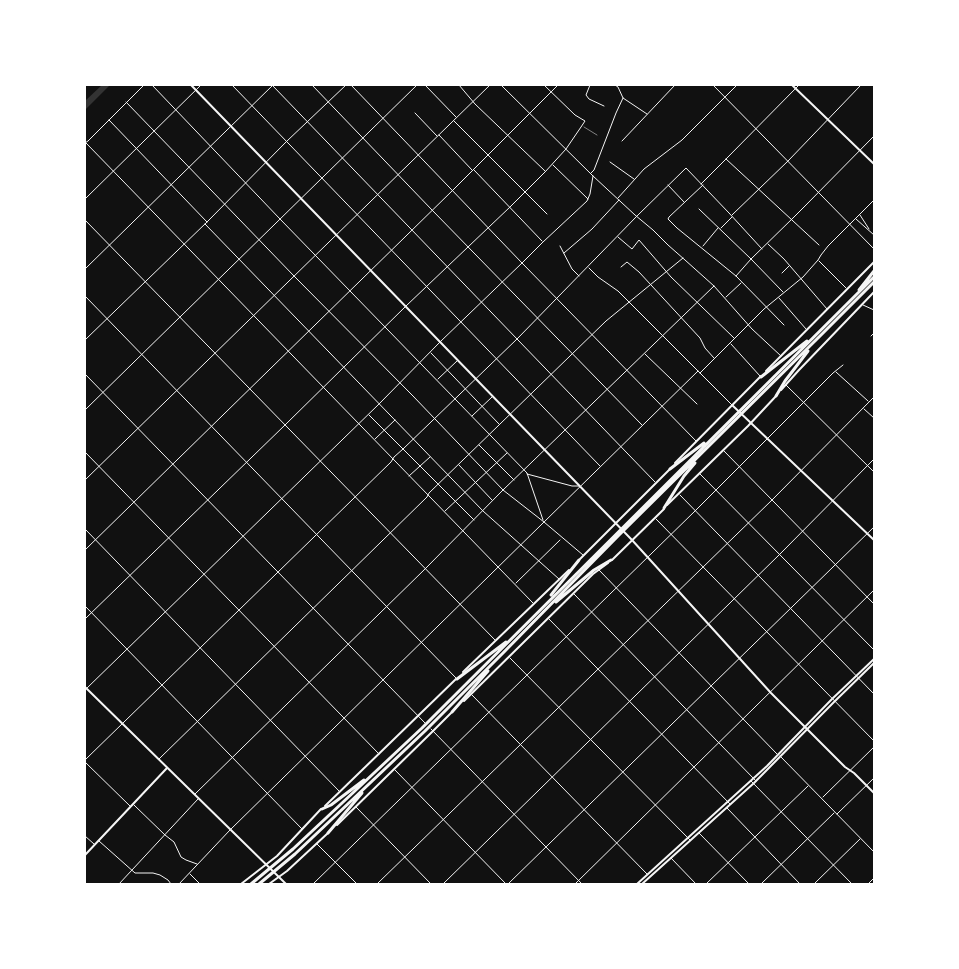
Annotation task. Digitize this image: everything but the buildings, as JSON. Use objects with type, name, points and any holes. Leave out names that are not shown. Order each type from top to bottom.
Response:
[{"type":"highway","points":[[840,311],[874,271]]},
{"type":"highway","points":[[760,393],[874,277]]},
{"type":"highway","points":[[328,833],[423,729],[542,607],[874,282]]},
{"type":"highway","points":[[760,377],[825,326]]},
{"type":"highway","points":[[776,396],[785,381],[820,336]]},
{"type":"highway","points":[[664,508],[684,476],[721,431]]},
{"type":"highway","points":[[670,469],[721,431]]},
{"type":"highway","points":[[628,524],[709,446]]},
{"type":"highway","points":[[431,721],[546,610],[618,534]]},
{"type":"highway","points":[[542,607],[579,560]]},
{"type":"highway","points":[[546,610],[594,570],[611,560]]},
{"type":"highway","points":[[457,679],[514,636]]},
{"type":"highway","points":[[452,712],[503,653]]},
{"type":"highway","points":[[252,884],[293,849],[423,729]]},
{"type":"highway","points":[[259,884],[295,854],[390,764]]},
{"type":"highway","points":[[322,809],[331,805],[375,772]]},
{"type":"street","points":[[144,85],[86,143],[534,604]]},
{"type":"street","points":[[152,85],[524,471],[572,486],[580,486]]},
{"type":"street","points":[[191,85],[632,540],[771,693],[874,793]]},
{"type":"street","points":[[85,199],[201,85]]},
{"type":"street","points":[[232,85],[601,466]]},
{"type":"street","points":[[85,269],[272,85],[656,484]]},
{"type":"street","points":[[312,85],[642,426]]},
{"type":"street","points":[[85,340],[346,85]]},
{"type":"street","points":[[351,85],[522,264],[593,334],[697,442]]},
{"type":"street","points":[[85,410],[417,85]]},
{"type":"street","points":[[425,85],[457,118]]},
{"type":"street","points":[[460,85],[473,102],[545,172]]},
{"type":"street","points":[[85,480],[490,85]]},
{"type":"street","points":[[501,85],[593,176],[714,286],[781,356]]},
{"type":"street","points":[[85,620],[426,286],[510,207],[566,149],[585,122],[575,115],[544,85]]},
{"type":"street","points":[[85,550],[309,332],[558,85]]},
{"type":"street","points":[[590,85],[586,95],[588,99],[604,106]]},
{"type":"street","points":[[617,85],[623,98],[648,115]]},
{"type":"street","points":[[622,141],[675,85]]},
{"type":"street","points":[[713,85],[874,249]]},
{"type":"street","points":[[564,254],[592,230],[647,167],[682,140],[737,85]]},
{"type":"street","points":[[792,85],[874,164]]},
{"type":"street","points":[[784,325],[736,276],[668,219],[799,85]]},
{"type":"street","points":[[702,247],[861,85]]},
{"type":"street","points":[[591,174],[623,98]]},
{"type":"street","points":[[126,102],[503,490],[584,555]]},
{"type":"street","points":[[415,113],[543,242]]},
{"type":"street","points":[[109,120],[172,185],[274,296],[465,493],[560,579]]},
{"type":"street","points":[[453,121],[547,214]]},
{"type":"street","points":[[736,276],[874,136]]},
{"type":"street","points":[[726,159],[819,245]]},
{"type":"street","points":[[610,162],[635,180]]},
{"type":"street","points":[[552,164],[588,199]]},
{"type":"street","points":[[197,864],[183,859],[174,842],[131,805],[85,761],[355,498],[413,438],[517,339],[686,168],[762,249]]},
{"type":"street","points":[[286,884],[159,758],[86,689],[588,199],[593,176]]},
{"type":"street","points":[[668,185],[684,203]]},
{"type":"street","points":[[179,884],[230,830],[680,388],[730,343],[766,307],[800,279],[828,246],[874,200]]},
{"type":"street","points":[[699,209],[752,259],[783,293]]},
{"type":"street","points":[[860,215],[870,232]]},
{"type":"street","points":[[856,218],[874,235]]},
{"type":"street","points":[[85,220],[495,641]]},
{"type":"street","points":[[617,236],[632,249],[639,240],[666,271],[734,339]]},
{"type":"street","points":[[768,244],[828,309]]},
{"type":"street","points":[[560,246],[572,269],[578,276]]},
{"type":"street","points":[[159,758],[606,321],[683,258]]},
{"type":"street","points":[[818,260],[848,289]]},
{"type":"street","points":[[621,267],[627,262],[700,338],[705,348],[714,358]]},
{"type":"street","points":[[241,884],[277,856],[322,809],[616,524],[874,262]]},
{"type":"street","points":[[782,273],[789,266]]},
{"type":"street","points":[[588,268],[615,288],[732,405],[874,540]]},
{"type":"street","points":[[725,298],[742,282]]},
{"type":"street","points":[[194,794],[463,532],[503,490],[714,286]]},
{"type":"street","points":[[269,884],[317,844],[356,807],[573,593],[604,567],[700,474],[751,423],[874,292]]},
{"type":"street","points":[[85,296],[457,679]]},
{"type":"street","points":[[778,297],[807,330]]},
{"type":"street","points":[[862,304],[874,310]]},
{"type":"street","points":[[730,343],[760,377]]},
{"type":"street","points":[[430,352],[500,424]]},
{"type":"street","points":[[645,354],[697,404]]},
{"type":"street","points":[[437,380],[457,360]]},
{"type":"street","points":[[313,884],[843,365]]},
{"type":"street","points":[[835,372],[869,402]]},
{"type":"street","points":[[85,374],[582,884]]},
{"type":"street","points":[[785,385],[874,472]]},
{"type":"street","points":[[472,416],[493,396]]},
{"type":"street","points":[[377,884],[772,500],[874,397]]},
{"type":"street","points":[[863,408],[874,418]]},
{"type":"street","points":[[369,414],[474,520]]},
{"type":"street","points":[[374,440],[395,420]]},
{"type":"street","points":[[479,445],[514,480]]},
{"type":"street","points":[[723,451],[874,604]]},
{"type":"street","points":[[85,452],[379,754]]},
{"type":"street","points":[[444,512],[507,453]]},
{"type":"street","points":[[409,476],[430,456]]},
{"type":"street","points":[[443,884],[874,460]]},
{"type":"street","points":[[458,464],[494,501]]},
{"type":"street","points":[[527,473],[544,522]]},
{"type":"street","points":[[700,474],[874,650]]},
{"type":"street","points":[[679,494],[874,694]]},
{"type":"street","points":[[655,518],[874,741]]},
{"type":"street","points":[[394,769],[507,884],[874,526]]},
{"type":"street","points":[[85,529],[340,792]]},
{"type":"street","points":[[515,584],[560,540]]},
{"type":"street","points":[[599,570],[874,852]]},
{"type":"street","points":[[575,884],[874,590]]},
{"type":"street","points":[[573,593],[852,884]]},
{"type":"street","points":[[85,606],[302,829]]},
{"type":"street","points":[[548,619],[729,804]]},
{"type":"street","points":[[509,657],[689,840]]},
{"type":"street","points":[[637,884],[643,883],[648,876],[726,807],[874,659]]},
{"type":"street","points":[[857,677],[874,663]]},
{"type":"street","points":[[472,694],[648,876]]},
{"type":"street","points":[[822,798],[874,747]]},
{"type":"street","points":[[85,855],[168,768]]},
{"type":"street","points":[[761,884],[807,838],[874,778]]},
{"type":"street","points":[[706,884],[809,785]]},
{"type":"street","points":[[119,884],[199,798]]},
{"type":"street","points":[[356,807],[431,884]]},
{"type":"street","points":[[726,807],[800,884]]},
{"type":"street","points":[[698,832],[749,884]]},
{"type":"street","points":[[85,836],[94,845]]},
{"type":"street","points":[[814,884],[860,839]]},
{"type":"street","points":[[99,841],[132,871],[138,874],[160,875],[171,884]]},
{"type":"street","points":[[317,844],[357,884]]},
{"type":"street","points":[[670,857],[696,884]]},
{"type":"street","points":[[189,873],[200,884]]},
{"type":"street","points":[[868,884],[874,878]]},
{"type":"lane","points":[[582,126],[597,135]]},
{"type":"shaded area","points":[[102,85],[110,85],[85,110],[85,101]]}]
